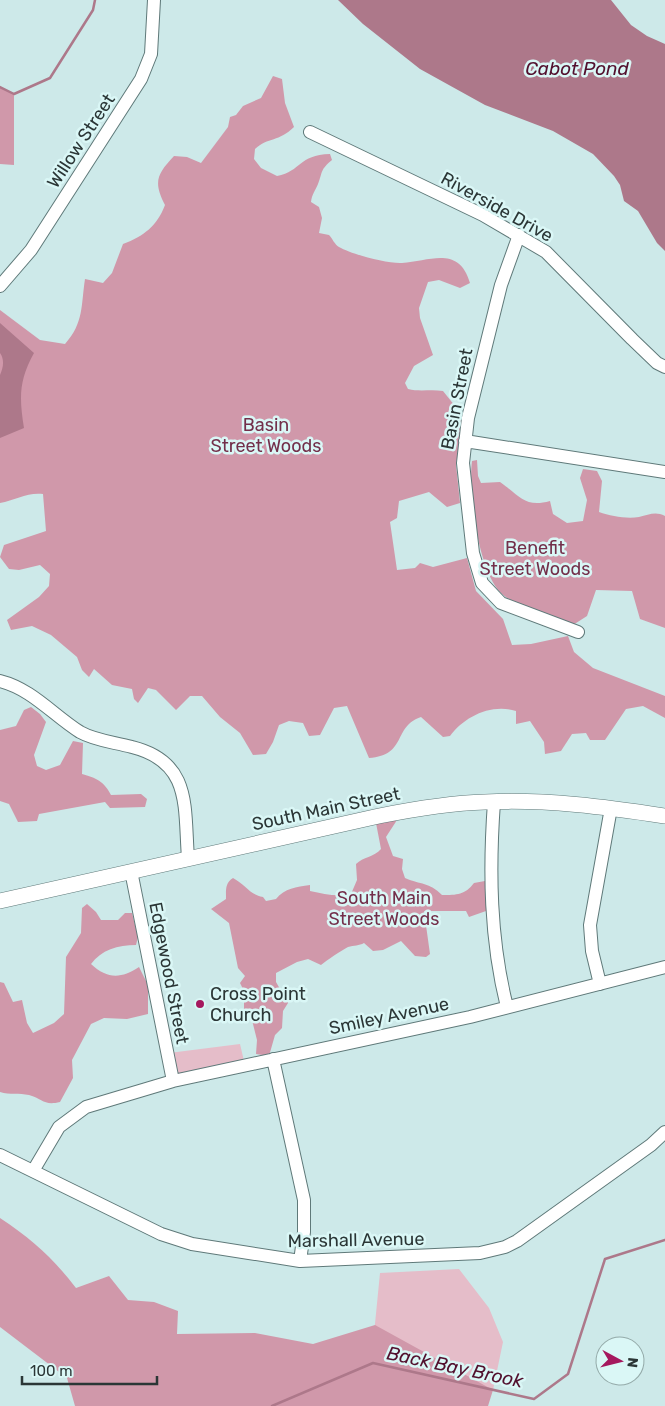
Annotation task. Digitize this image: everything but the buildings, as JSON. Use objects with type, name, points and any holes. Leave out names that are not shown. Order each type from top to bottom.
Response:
[{"type":"main road","name":"South Main Street","points":[[0,901],[379,816],[440,806],[494,802],[611,808],[665,816]]},
{"type":"street","name":"Willow Street","points":[[0,286],[32,250],[142,79],[151,54],[154,0]]},
{"type":"street","name":"Riverside Drive","points":[[310,132],[483,216],[546,252],[638,345],[665,367]]},
{"type":"street","name":"Basin Street","points":[[519,236],[501,285],[468,418],[465,441],[464,486],[473,553],[482,583],[501,603],[578,632]]},
{"type":"street","points":[[465,441],[665,472]]},
{"type":"street","points":[[0,681],[27,691],[68,724],[87,736],[146,751],[167,763],[180,785],[184,803],[188,858]]},
{"type":"street","points":[[494,802],[492,915],[499,974],[507,1007]]},
{"type":"street","points":[[600,984],[592,951],[590,925],[611,808]]},
{"type":"street","name":"Edgewood Street","points":[[131,871],[173,1081]]},
{"type":"street","name":"Smiley Avenue","points":[[33,1171],[60,1127],[86,1107],[173,1081],[507,1007],[665,967]]},
{"type":"street","points":[[273,1060],[304,1200],[300,1261]]},
{"type":"street","name":"Marshall Avenue","points":[[0,1155],[176,1240],[300,1261],[480,1253],[505,1247],[539,1226],[651,1145],[665,1132]]},
{"type":"shaded area","points":[[240,1044],[244,1061],[175,1076],[169,1053]]},
{"type":"shaded area","points":[[459,1269],[489,1308],[503,1342],[493,1390],[395,1368],[373,1344],[380,1273]]},
{"type":"green space","name":"Basin Street Woods","points":[[273,76],[282,79],[285,103],[294,127],[289,132],[255,149],[254,159],[261,168],[277,176],[291,171],[312,157],[330,154],[332,160],[322,171],[311,202],[319,207],[322,218],[319,233],[329,235],[338,246],[345,250],[379,260],[402,263],[433,258],[451,259],[465,271],[470,283],[460,288],[439,280],[428,282],[419,308],[420,318],[433,355],[414,366],[405,383],[408,389],[443,391],[463,416],[456,465],[460,503],[447,507],[429,492],[399,501],[397,518],[390,522],[397,570],[415,568],[420,563],[433,567],[467,558],[476,591],[503,619],[512,645],[531,644],[568,636],[574,652],[593,668],[665,696],[665,718],[643,706],[626,709],[605,740],[590,740],[586,733],[572,734],[561,751],[545,754],[544,742],[530,721],[516,724],[516,711],[497,709],[479,713],[463,723],[450,736],[443,737],[421,717],[406,727],[390,752],[369,758],[347,706],[334,708],[320,735],[309,736],[303,723],[289,721],[279,725],[266,754],[253,755],[240,733],[220,717],[202,696],[190,696],[176,710],[156,690],[148,688],[138,703],[134,699],[132,689],[112,685],[94,669],[89,677],[82,670],[77,657],[51,635],[32,626],[11,630],[7,620],[39,597],[49,586],[50,574],[40,565],[19,570],[9,569],[0,557],[4,545],[46,531],[43,494],[27,495],[0,503],[0,310],[40,340],[65,344],[76,329],[79,321],[85,279],[103,283],[112,273],[123,244],[143,234],[154,224],[162,212],[165,205],[158,184],[164,168],[174,156],[187,157],[201,163],[228,127],[230,117],[236,115],[243,106],[261,98]]},
{"type":"green space","points":[[0,87],[14,94],[14,165],[0,164]]},
{"type":"green space","name":"Benefit Street Woods","points":[[477,460],[478,476],[481,483],[500,482],[528,502],[541,503],[550,501],[553,514],[567,523],[583,521],[587,500],[580,478],[583,469],[597,471],[602,481],[599,512],[634,518],[649,514],[665,516],[665,628],[640,619],[632,591],[596,590],[587,616],[573,625],[505,597],[492,581],[480,549],[476,530],[471,475],[472,461]]},
{"type":"green space","points":[[31,707],[46,722],[34,755],[37,766],[46,770],[60,765],[73,741],[83,743],[82,774],[99,781],[111,795],[141,794],[147,799],[145,807],[110,808],[105,802],[39,814],[37,821],[18,822],[9,804],[0,801],[0,730],[16,726],[24,710]]},
{"type":"green space","name":"South Main Street Woods","points":[[397,820],[386,837],[393,856],[403,859],[402,869],[405,878],[429,886],[442,895],[460,894],[474,883],[485,881],[488,905],[486,911],[469,917],[466,911],[424,911],[430,954],[426,957],[415,956],[401,941],[383,950],[373,951],[364,943],[348,947],[321,965],[308,959],[297,962],[276,973],[276,982],[288,1003],[283,1011],[282,1028],[275,1035],[269,1056],[256,1054],[257,1040],[252,1020],[244,1010],[244,991],[240,983],[245,976],[238,968],[229,923],[211,909],[226,899],[227,884],[233,878],[255,894],[263,897],[266,901],[276,899],[283,892],[291,889],[310,885],[310,891],[336,895],[351,894],[357,880],[356,864],[381,849],[376,823]]},
{"type":"green space","points":[[87,904],[96,912],[101,920],[118,920],[125,913],[132,913],[138,937],[136,945],[110,949],[91,964],[108,975],[114,976],[126,974],[139,967],[148,985],[148,1014],[127,1019],[104,1018],[91,1024],[72,1060],[73,1078],[60,1102],[47,1103],[29,1095],[0,1092],[0,982],[4,983],[13,1002],[22,1000],[27,1023],[33,1033],[54,1023],[64,1014],[66,957],[81,933],[82,908]]},
{"type":"green space","points":[[0,1218],[41,1250],[59,1267],[76,1288],[109,1276],[128,1300],[154,1302],[178,1311],[177,1334],[255,1333],[313,1344],[375,1325],[493,1390],[488,1406],[75,1406],[67,1378],[0,1327]]},
{"type":"water","name":"Cabot Pond","points":[[338,0],[611,0],[631,25],[647,36],[665,44],[665,251],[657,243],[638,211],[624,201],[620,185],[614,176],[593,154],[553,131],[485,105],[420,69],[363,24]]},
{"type":"water","points":[[0,323],[34,353],[23,380],[21,407],[24,428],[0,438],[0,375],[3,358],[0,353]]},
{"type":"waterway","points":[[0,87],[14,94],[50,78],[93,10],[95,0]]},
{"type":"waterway","name":"Back Bay Brook","points":[[272,1406],[373,1363],[534,1399],[568,1374],[605,1259],[665,1240]]},
{"type":"place","name":"Cross Point Church","points":[[200,1004]]}]
